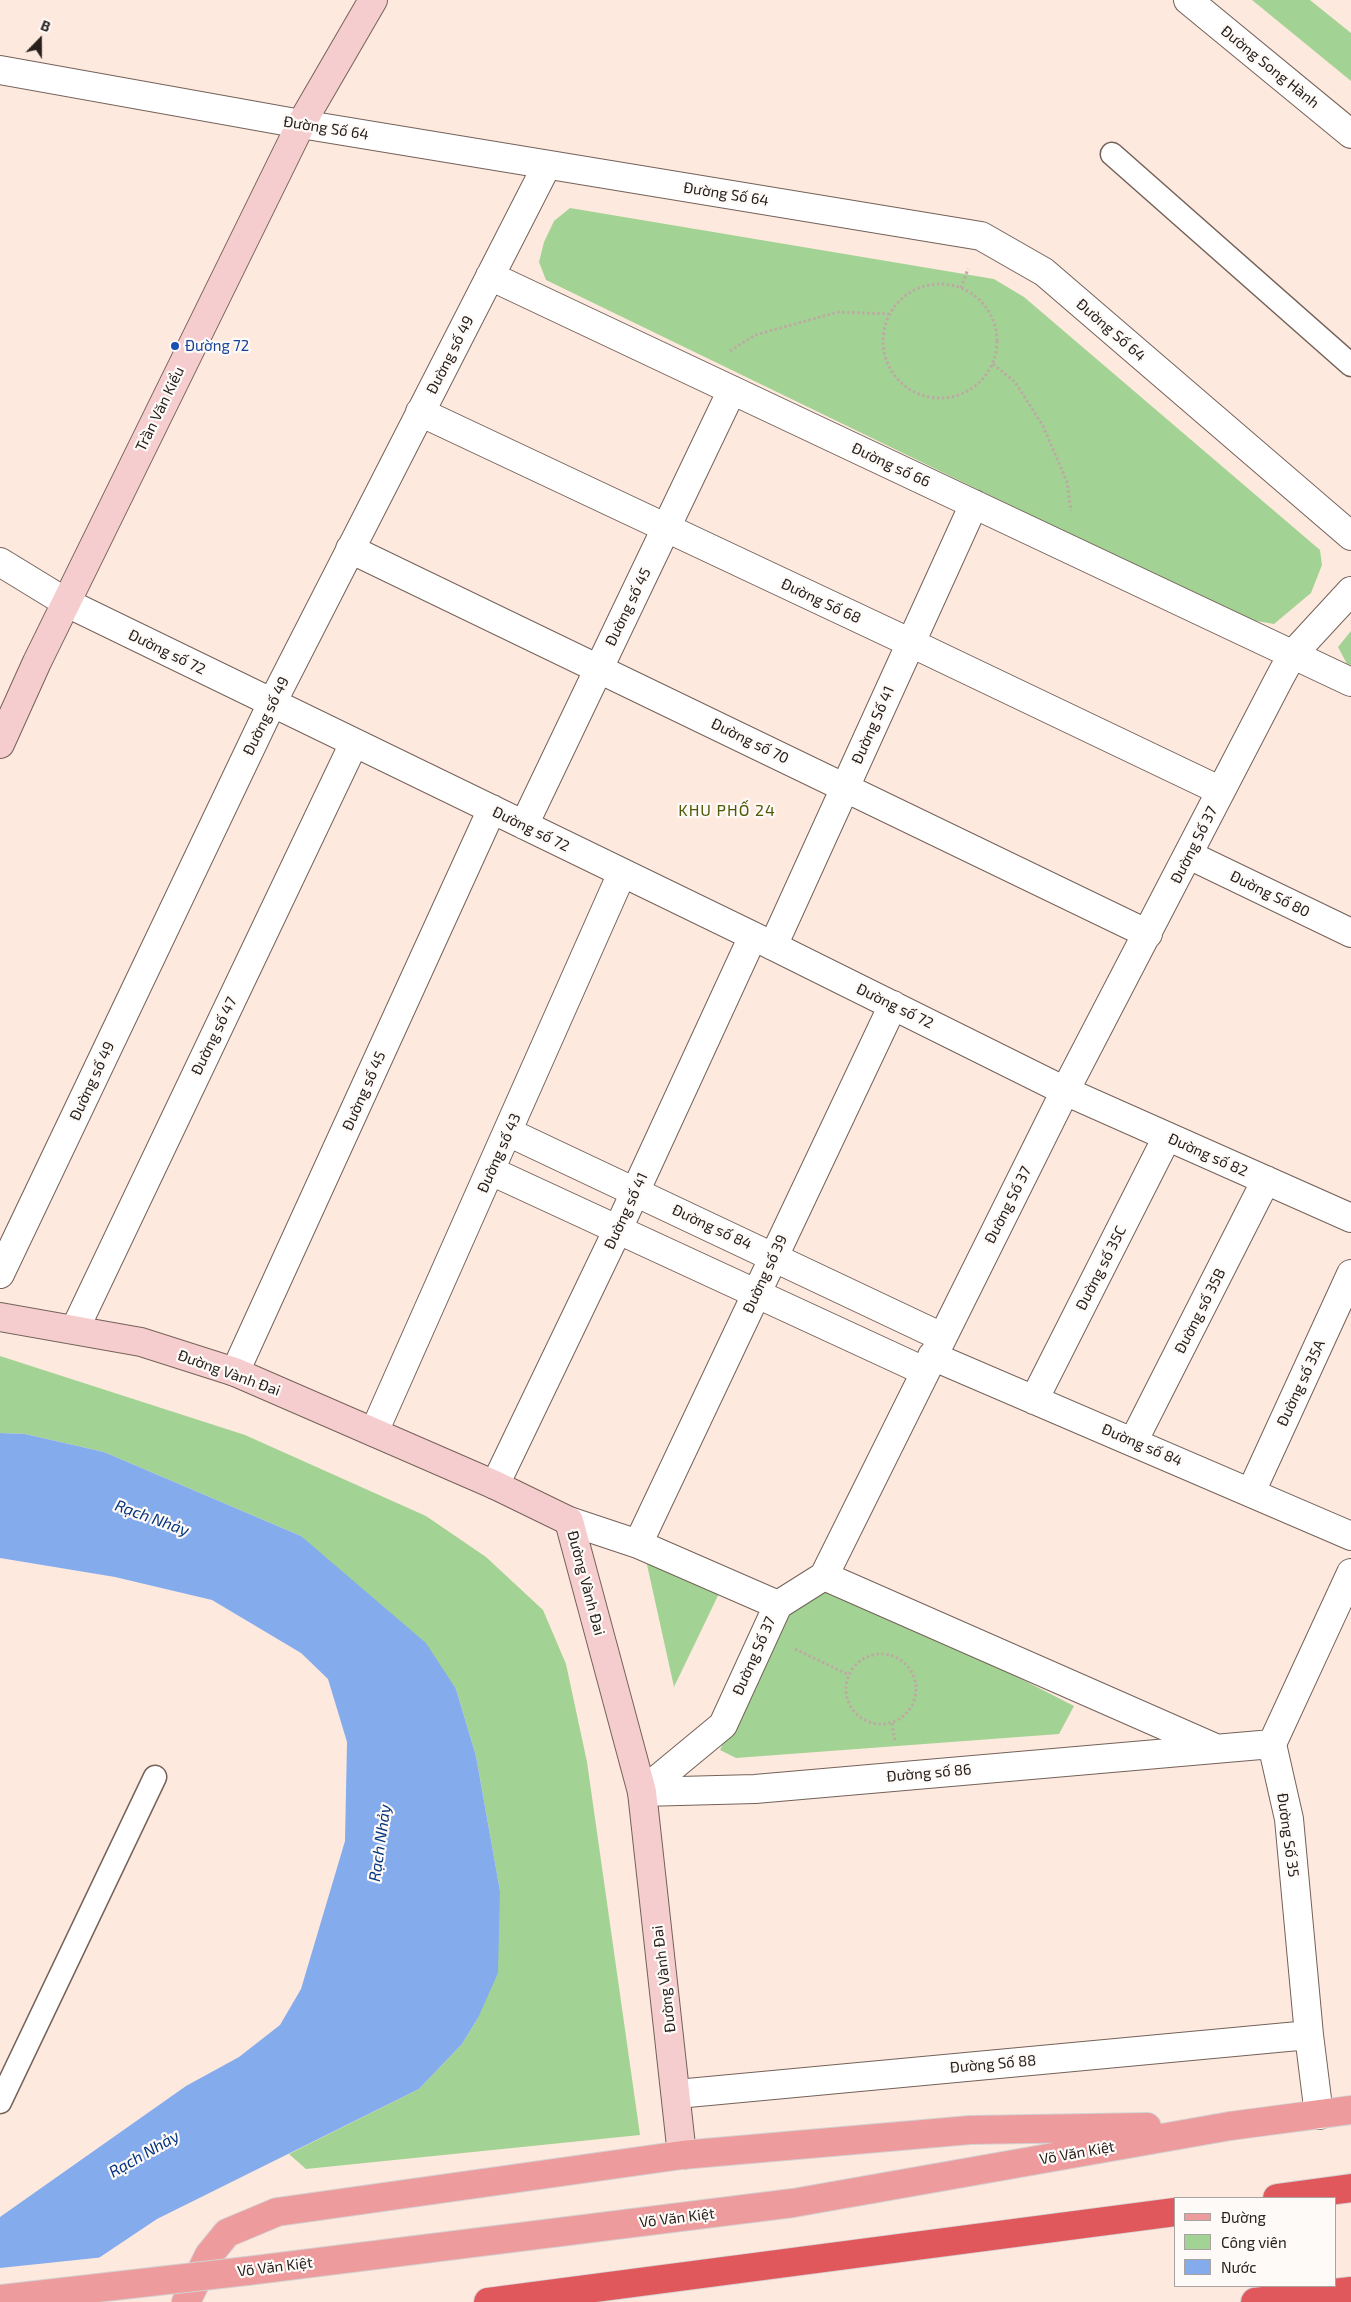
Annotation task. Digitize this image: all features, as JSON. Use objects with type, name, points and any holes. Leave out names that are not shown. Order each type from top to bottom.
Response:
[{"type":"highway","points":[[1284,2197],[1351,2188]]},
{"type":"highway","points":[[488,2302],[1174,2212]]},
{"type":"highway","points":[[1254,2302],[1351,2291]]},
{"type":"main road","name":"Võ Văn Kiệt","points":[[0,2299],[247,2271],[793,2203],[1230,2126],[1351,2110]]},
{"type":"main road","points":[[186,2302],[209,2255],[227,2233],[277,2212],[682,2155],[970,2130],[1230,2126]]},
{"type":"street","name":"Trần Văn Kiểu","points":[[0,744],[37,662],[178,372],[270,191],[301,124],[373,0]]},
{"type":"street","name":"Đường Song Hành","points":[[1188,0],[1351,134]]},
{"type":"street","name":"Đường Số 64","points":[[0,70],[301,124],[981,236],[1044,272],[1351,536]]},
{"type":"street","name":"Đường số 49","points":[[0,1274],[272,703],[547,165]]},
{"type":"street","name":"Đường số 66","points":[[490,276],[1351,682]]},
{"type":"street","name":"Đường số 45","points":[[524,825],[732,390]]},
{"type":"street","name":"Đường Số 68","points":[[420,412],[911,643],[1221,792]]},
{"type":"street","name":"Đường Số 41","points":[[763,941],[846,787],[974,504]]},
{"type":"street","name":"Đường số 70","points":[[350,549],[1148,934]]},
{"type":"street","name":"Đường số 72","points":[[0,562],[67,603],[893,1004],[1065,1091]]},
{"type":"street","name":"Đường Số 37","points":[[642,1792],[723,1725],[778,1605],[824,1576],[1065,1091],[1292,655],[1351,591]]},
{"type":"street","name":"Đường số 47","points":[[75,1328],[354,743]]},
{"type":"street","name":"Đường số 45","points":[[235,1372],[492,809]]},
{"type":"street","name":"Đường Số 80","points":[[1189,855],[1351,933]]},
{"type":"street","name":"Đường số 43","points":[[374,1432],[622,873]]},
{"type":"street","name":"Đường số 41","points":[[495,1485],[635,1191],[763,941]]},
{"type":"street","name":"Đường số 39","points":[[638,1544],[893,1004]]},
{"type":"street","name":"Đường số 82","points":[[1065,1091],[1351,1218]]},
{"type":"street","name":"Đường số 84","points":[[508,1132],[773,1256],[933,1355]]},
{"type":"street","name":"Đường số 35C","points":[[1034,1400],[1167,1136]]},
{"type":"street","name":"Đường số 84","points":[[491,1171],[756,1292],[933,1355],[1351,1536]]},
{"type":"street","name":"Đường số 35B","points":[[1133,1442],[1266,1180]]},
{"type":"street","name":"Đường số 35A","points":[[1251,1492],[1351,1274]]},
{"type":"street","name":"Đường Vành Đai","points":[[0,1317],[75,1328],[141,1342],[235,1372],[495,1485],[569,1521],[642,1792],[677,2094],[682,2155]]},
{"type":"street","points":[[569,1521],[638,1544],[778,1605]]},
{"type":"street","points":[[1272,1744],[1351,1573]]},
{"type":"street","name":"Đường số 86","points":[[824,1576],[1216,1748]]},
{"type":"street","name":"Đường số 86","points":[[642,1792],[755,1789],[1272,1744]]},
{"type":"street","name":"Đường Số 35","points":[[1272,1744],[1289,1819],[1308,2035],[1319,2115]]},
{"type":"street","name":"Đường Số 88","points":[[677,2094],[1308,2035]]},
{"type":"lane","points":[[1112,154],[1351,365]]},
{"type":"lane","points":[[0,2102],[155,1777]]},
{"type":"path","points":[[933,284],[951,285],[969,291],[984,304],[995,320],[999,340],[993,364],[987,376],[972,390],[954,398],[935,399],[916,393],[900,383],[889,368],[882,351],[883,332],[889,314],[900,300],[915,289],[933,284]]},
{"type":"path","points":[[696,374],[755,335],[838,312],[889,314]]},
{"type":"path","points":[[993,364],[1015,382],[1043,426],[1068,482],[1075,552]]},
{"type":"path","points":[[764,1634],[849,1675]]},
{"type":"path","points":[[884,1654],[895,1656],[906,1663],[913,1673],[917,1684],[916,1697],[911,1708],[892,1723],[868,1722],[858,1716],[851,1707],[847,1697],[846,1686],[849,1675],[863,1658],[884,1654]]},
{"type":"green space","points":[[1252,0],[1310,0],[1351,33],[1351,81]]},
{"type":"green space","points":[[570,208],[994,279],[1024,297],[1320,550],[1322,565],[1311,593],[1274,624],[1245,619],[546,280],[539,262],[544,242],[554,221]]},
{"type":"green space","points":[[1351,631],[1351,665],[1347,664],[1338,647]]},
{"type":"green space","points":[[0,1356],[245,1435],[426,1516],[486,1557],[543,1610],[566,1664],[587,1762],[640,2135],[306,2169],[289,2154],[419,2089],[462,2044],[478,2018],[500,1891],[476,1756],[456,1689],[301,1536],[104,1452],[25,1434],[0,1433]]},
{"type":"green space","points":[[642,1542],[725,1581],[674,1687]]},
{"type":"green space","points":[[830,1581],[1074,1706],[1059,1734],[736,1758],[720,1750],[786,1605]]},
{"type":"water","name":"Rạch Nhảy","points":[[0,1433],[25,1434],[104,1452],[301,1536],[426,1643],[456,1689],[476,1756],[500,1891],[498,1973],[478,2018],[462,2044],[419,2089],[157,2219],[33,2302],[0,2302],[0,2217],[186,2086],[239,2057],[280,2025],[301,1989],[345,1841],[347,1742],[328,1679],[301,1653],[212,1600],[115,1577],[0,1558]]},
{"type":"pier","points":[[105,2257],[37,2302],[0,2302],[0,2268]]},
{"type":"place","name":"Đường 72","points":[[175,346]]},
{"type":"district","name":"KHU PHỐ 24","points":[[727,811]]}]
